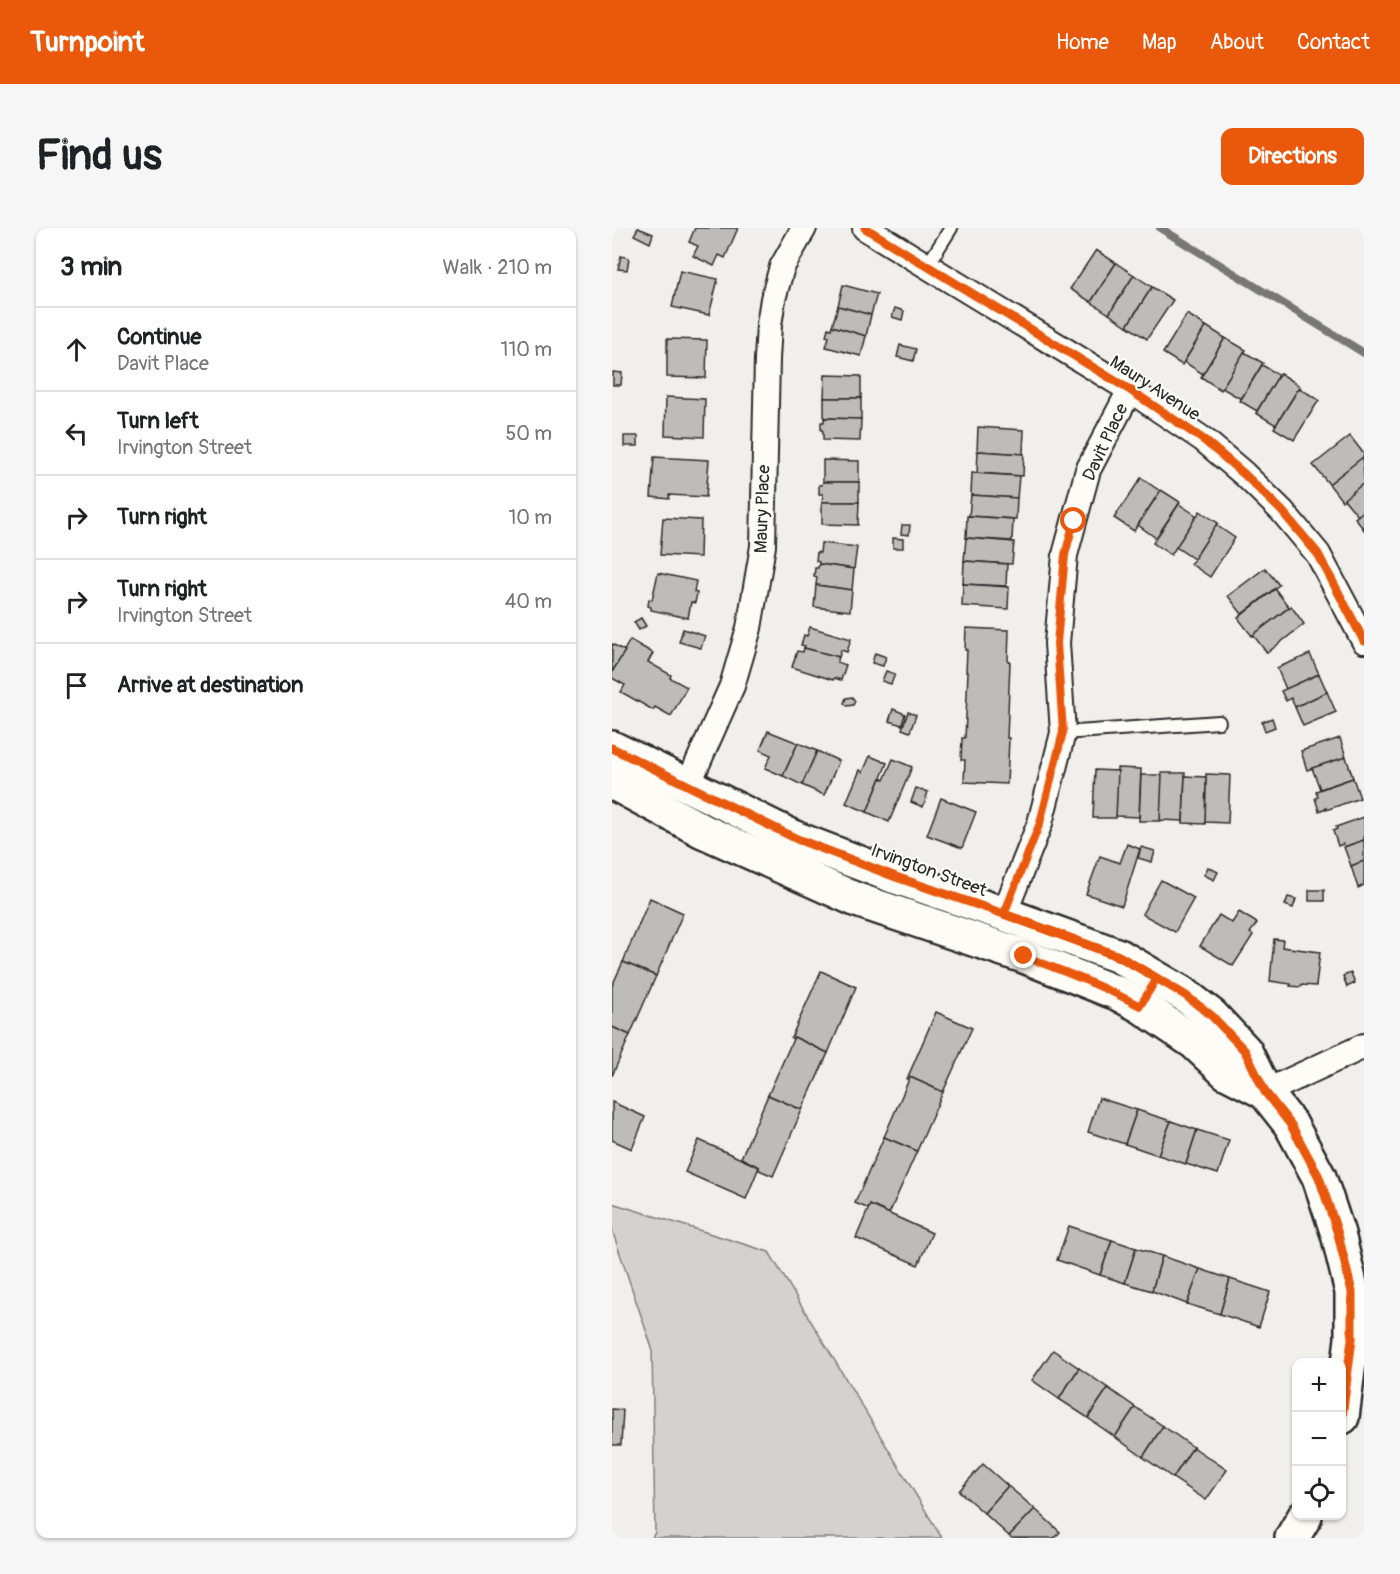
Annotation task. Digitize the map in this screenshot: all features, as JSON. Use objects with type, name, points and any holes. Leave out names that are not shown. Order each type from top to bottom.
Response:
[{"type":"street","name":"Maury Place","points":[[688,784],[732,686],[750,628],[763,546],[767,359],[772,308],[782,267],[804,228]]},
{"type":"street","name":"Maury Avenue","points":[[865,228],[1130,390],[1204,440],[1282,511],[1318,554],[1364,641]]},
{"type":"street","name":"Davit Place","points":[[1004,914],[1040,823],[1063,732],[1057,643],[1065,555],[1088,470],[1130,390]]},
{"type":"street","name":"Irvington Street","points":[[612,748],[688,784],[857,900],[1024,956],[1117,993],[1149,992],[1185,995],[1212,1016],[1245,1051],[1265,1092],[1291,1125],[1319,1176],[1341,1245],[1352,1292],[1352,1339],[1342,1412]]},
{"type":"street","name":"Irvington Street","points":[[612,782],[704,831],[896,877],[1119,957],[1149,992]]},
{"type":"street","points":[[1265,1092],[1364,1046]]},
{"type":"street","points":[[1292,1538],[1302,1520]]},
{"type":"lane","points":[[927,266],[951,228]]},
{"type":"lane","points":[[1063,732],[1219,722]]},
{"type":"shaded area","points":[[612,1203],[769,1252],[942,1538],[652,1538],[655,1532],[652,1348],[612,1230]]},
{"type":"building","points":[[638,228],[653,234],[650,243],[634,235]]},
{"type":"building","points":[[695,228],[738,228],[725,258],[719,255],[714,266],[693,256],[698,246],[689,242]]},
{"type":"building","points":[[1096,250],[1116,263],[1091,302],[1070,289]]},
{"type":"building","points":[[621,256],[629,258],[627,270],[618,269]]},
{"type":"building","points":[[1116,263],[1134,275],[1109,314],[1091,302]]},
{"type":"building","points":[[680,271],[718,279],[709,315],[672,307]]},
{"type":"building","points":[[1134,275],[1152,287],[1127,326],[1109,314]]},
{"type":"building","points":[[843,285],[877,294],[871,315],[838,306]]},
{"type":"building","points":[[1152,287],[1173,300],[1147,339],[1127,326]]},
{"type":"building","points":[[838,306],[871,315],[866,336],[832,326]]},
{"type":"building","points":[[895,308],[904,311],[902,320],[892,317]]},
{"type":"building","points":[[1187,314],[1206,326],[1182,365],[1163,353]]},
{"type":"building","points":[[832,326],[866,336],[861,356],[826,347],[829,337],[826,336],[828,328],[831,329]]},
{"type":"building","points":[[1206,326],[1225,338],[1203,374],[1184,362]]},
{"type":"building","points":[[1225,338],[1246,350],[1221,390],[1201,377]]},
{"type":"building","points":[[667,339],[707,340],[706,378],[667,377]]},
{"type":"building","points":[[900,345],[916,349],[913,361],[897,357]]},
{"type":"building","points":[[1244,352],[1263,363],[1241,399],[1222,388]]},
{"type":"building","points":[[1262,365],[1279,375],[1257,411],[1240,401]]},
{"type":"building","points":[[613,372],[622,373],[621,385],[613,385]]},
{"type":"building","points":[[1280,373],[1300,386],[1276,425],[1256,413]]},
{"type":"building","points":[[825,375],[861,376],[861,398],[824,398]]},
{"type":"building","points":[[1299,388],[1319,400],[1294,440],[1274,428]]},
{"type":"building","points":[[666,397],[705,399],[704,437],[665,435]]},
{"type":"building","points":[[824,398],[861,398],[861,419],[824,418]]},
{"type":"building","points":[[824,418],[861,419],[860,441],[823,440],[821,422],[824,422]]},
{"type":"building","points":[[978,427],[1024,430],[1023,454],[977,451]]},
{"type":"building","points":[[624,436],[638,436],[638,446],[624,446]]},
{"type":"building","points":[[1350,436],[1364,457],[1329,484],[1313,465]]},
{"type":"building","points":[[978,451],[1024,454],[1023,476],[977,473]]},
{"type":"building","points":[[654,457],[709,460],[706,497],[669,495],[669,499],[651,497]]},
{"type":"building","points":[[1363,457],[1364,483],[1342,501],[1329,484]]},
{"type":"building","points":[[823,460],[859,461],[859,482],[823,482]]},
{"type":"building","points":[[972,473],[1019,476],[1017,498],[971,495]]},
{"type":"building","points":[[1141,478],[1160,491],[1134,531],[1114,518]]},
{"type":"building","points":[[823,482],[859,482],[859,502],[822,502],[823,494],[819,494],[819,485]]},
{"type":"building","points":[[1364,483],[1364,511],[1358,516],[1344,499]]},
{"type":"building","points":[[1161,490],[1180,502],[1156,538],[1138,525]]},
{"type":"building","points":[[971,495],[1017,498],[1016,519],[969,516]]},
{"type":"building","points":[[822,502],[859,502],[858,525],[822,524]]},
{"type":"building","points":[[1179,504],[1197,516],[1171,555],[1153,543]]},
{"type":"building","points":[[1200,511],[1218,523],[1194,559],[1176,547]]},
{"type":"building","points":[[1364,511],[1364,530],[1355,518]]},
{"type":"building","points":[[967,516],[1013,519],[1012,541],[966,538]]},
{"type":"building","points":[[663,518],[701,520],[700,557],[660,555]]},
{"type":"building","points":[[902,525],[910,525],[909,535],[901,534]]},
{"type":"building","points":[[1216,525],[1235,538],[1210,577],[1191,564]]},
{"type":"building","points":[[893,538],[903,539],[903,548],[893,548]]},
{"type":"building","points":[[966,538],[1014,542],[1012,564],[964,561]]},
{"type":"building","points":[[821,543],[857,547],[854,569],[819,564],[816,561]]},
{"type":"building","points":[[964,561],[1007,564],[1006,586],[963,584]]},
{"type":"building","points":[[819,564],[854,569],[852,590],[816,585],[815,568],[818,568]]},
{"type":"building","points":[[1265,568],[1279,585],[1242,614],[1228,596]]},
{"type":"building","points":[[658,573],[696,581],[695,603],[691,602],[688,618],[651,610],[648,606],[649,599],[652,600]]},
{"type":"building","points":[[963,584],[1009,587],[1008,609],[962,606]]},
{"type":"building","points":[[816,585],[852,590],[850,611],[814,607]]},
{"type":"building","points":[[1275,589],[1289,607],[1252,636],[1238,618]]},
{"type":"building","points":[[1291,606],[1304,624],[1267,653],[1253,635]]},
{"type":"building","points":[[641,618],[646,626],[639,630],[634,622]]},
{"type":"building","points":[[810,627],[851,639],[847,652],[841,650],[839,657],[804,648],[805,646],[801,645]]},
{"type":"building","points":[[966,628],[1009,630],[1007,784],[964,782],[965,760],[961,760],[962,738],[965,738],[968,672],[966,672],[967,650],[965,650]]},
{"type":"building","points":[[683,629],[705,636],[701,648],[679,642]]},
{"type":"building","points":[[630,640],[653,653],[648,662],[687,687],[671,716],[655,707],[653,710],[621,692],[625,685],[612,678],[612,672]]},
{"type":"building","points":[[612,644],[625,651],[612,672]]},
{"type":"building","points":[[804,648],[839,657],[837,662],[846,665],[841,680],[834,678],[833,680],[792,667],[797,651],[803,652]]},
{"type":"building","points":[[875,653],[886,657],[883,666],[872,663]]},
{"type":"building","points":[[1310,654],[1319,674],[1286,689],[1277,668]]},
{"type":"building","points":[[886,671],[895,674],[891,684],[882,681]]},
{"type":"building","points":[[1319,674],[1327,692],[1295,707],[1291,698],[1286,701],[1281,691]]},
{"type":"building","points":[[1327,692],[1336,712],[1303,726],[1295,707]]},
{"type":"building","points":[[852,697],[855,701],[853,705],[847,706],[844,703],[846,698]]},
{"type":"building","points":[[893,709],[905,714],[902,725],[889,721]]},
{"type":"building","points":[[908,712],[916,715],[910,732],[902,729]]},
{"type":"building","points":[[1272,718],[1275,727],[1265,731],[1262,722]]},
{"type":"building","points":[[768,731],[798,743],[783,776],[765,768],[771,755],[760,750]]},
{"type":"building","points":[[1340,738],[1346,757],[1307,770],[1301,751]]},
{"type":"building","points":[[798,743],[817,751],[802,785],[783,776]]},
{"type":"building","points":[[817,751],[839,761],[824,795],[802,785]]},
{"type":"building","points":[[870,756],[887,763],[867,812],[846,803],[860,770],[863,772]]},
{"type":"building","points":[[1346,757],[1353,778],[1320,789],[1312,768]]},
{"type":"building","points":[[893,759],[912,767],[889,822],[867,812],[881,778],[884,780]]},
{"type":"building","points":[[1117,768],[1141,769],[1139,817],[1116,816]]},
{"type":"building","points":[[1095,770],[1118,771],[1116,818],[1093,818]]},
{"type":"building","points":[[1161,773],[1185,773],[1183,821],[1160,820]]},
{"type":"building","points":[[1206,774],[1230,775],[1228,823],[1205,822]]},
{"type":"building","points":[[1141,775],[1162,775],[1160,821],[1139,821]]},
{"type":"building","points":[[1185,776],[1206,777],[1205,824],[1183,823]]},
{"type":"building","points":[[1353,778],[1360,798],[1319,811],[1315,798],[1318,797],[1316,791]]},
{"type":"building","points":[[916,788],[928,792],[923,807],[911,802]]},
{"type":"building","points":[[941,798],[976,812],[962,848],[927,835]]},
{"type":"building","points":[[1364,817],[1364,840],[1344,847],[1343,844],[1338,846],[1333,831],[1337,829],[1336,827]]},
{"type":"building","points":[[1364,840],[1364,861],[1351,866],[1344,847]]},
{"type":"building","points":[[1127,844],[1140,849],[1122,906],[1086,894],[1100,856],[1120,863]]},
{"type":"building","points":[[1141,847],[1155,851],[1152,862],[1138,858]]},
{"type":"building","points":[[1364,861],[1364,885],[1358,888],[1351,866]]},
{"type":"building","points":[[1208,867],[1218,872],[1214,880],[1204,875]]},
{"type":"building","points":[[1161,880],[1194,898],[1175,932],[1142,914]]},
{"type":"building","points":[[1309,890],[1324,890],[1324,901],[1309,901]]},
{"type":"building","points":[[1288,897],[1296,899],[1293,908],[1285,905]]},
{"type":"building","points":[[650,898],[683,913],[656,976],[623,962]]},
{"type":"building","points":[[1239,912],[1257,923],[1250,933],[1253,935],[1233,966],[1200,946],[1219,915],[1232,923]]},
{"type":"building","points":[[1274,939],[1283,940],[1282,947],[1320,952],[1316,986],[1290,986],[1291,984],[1270,981]]},
{"type":"building","points":[[623,962],[656,976],[630,1035],[612,1027],[612,986]]},
{"type":"building","points":[[821,971],[856,987],[828,1053],[794,1037],[791,1038]]},
{"type":"building","points":[[1351,973],[1355,983],[1347,987],[1343,976]]},
{"type":"building","points":[[936,1012],[972,1028],[943,1092],[910,1077],[909,1080],[907,1079]]},
{"type":"building","points":[[612,1027],[630,1035],[612,1076]]},
{"type":"building","points":[[794,1037],[828,1053],[802,1110],[768,1095]]},
{"type":"building","points":[[910,1077],[943,1092],[917,1151],[884,1137]]},
{"type":"building","points":[[768,1095],[802,1110],[773,1176],[741,1158]]},
{"type":"building","points":[[1099,1098],[1137,1110],[1125,1144],[1088,1132]]},
{"type":"building","points":[[612,1102],[645,1117],[632,1149],[612,1140]]},
{"type":"building","points":[[1137,1110],[1171,1121],[1158,1155],[1125,1144]]},
{"type":"building","points":[[1171,1121],[1197,1130],[1186,1164],[1158,1155]]},
{"type":"building","points":[[1197,1130],[1229,1140],[1218,1174],[1186,1164]]},
{"type":"building","points":[[884,1137],[917,1151],[889,1214],[870,1205],[869,1209],[855,1203]]},
{"type":"building","points":[[699,1140],[759,1167],[746,1199],[685,1172]]},
{"type":"building","points":[[870,1205],[932,1233],[918,1265],[856,1238]]},
{"type":"building","points":[[1069,1226],[1112,1240],[1100,1275],[1057,1260]]},
{"type":"building","points":[[1112,1240],[1136,1248],[1125,1283],[1100,1275]]},
{"type":"building","points":[[1136,1248],[1162,1256],[1152,1291],[1125,1283]]},
{"type":"building","points":[[1162,1256],[1200,1269],[1187,1304],[1152,1291]]},
{"type":"building","points":[[1200,1269],[1230,1279],[1220,1314],[1187,1304]]},
{"type":"building","points":[[1230,1279],[1270,1292],[1259,1327],[1220,1314]]},
{"type":"building","points":[[1053,1350],[1079,1368],[1059,1399],[1032,1380]]},
{"type":"building","points":[[1079,1368],[1108,1388],[1088,1418],[1059,1399]]},
{"type":"building","points":[[1108,1388],[1135,1407],[1115,1437],[1088,1418]]},
{"type":"building","points":[[1135,1407],[1163,1426],[1143,1457],[1115,1437]]},
{"type":"building","points":[[612,1409],[623,1410],[621,1445],[612,1445]]},
{"type":"building","points":[[1163,1426],[1193,1447],[1173,1478],[1143,1457]]},
{"type":"building","points":[[1193,1447],[1227,1470],[1206,1500],[1173,1478]]},
{"type":"building","points":[[983,1464],[1008,1486],[984,1513],[959,1491]]},
{"type":"building","points":[[1008,1486],[1035,1509],[1009,1536],[984,1513]]},
{"type":"building","points":[[1035,1509],[1060,1532],[1054,1538],[1012,1538],[1009,1536]]},
{"type":"waterway","points":[[1160,228],[1364,353]]},
{"type":"cycle path","points":[[865,228],[1130,390],[1204,440],[1282,511],[1318,554],[1364,641]]},
{"type":"cycle path","points":[[612,748],[797,839],[896,877],[1119,956],[1185,995],[1212,1016],[1245,1051],[1265,1092],[1291,1125],[1319,1177],[1338,1234],[1352,1292],[1352,1339],[1343,1412]]},
{"type":"route","points":[[1024,956],[1117,993],[1140,1006],[1157,978],[1119,957],[1004,914],[1040,823],[1063,732],[1057,643],[1065,555],[1074,521]]}]
